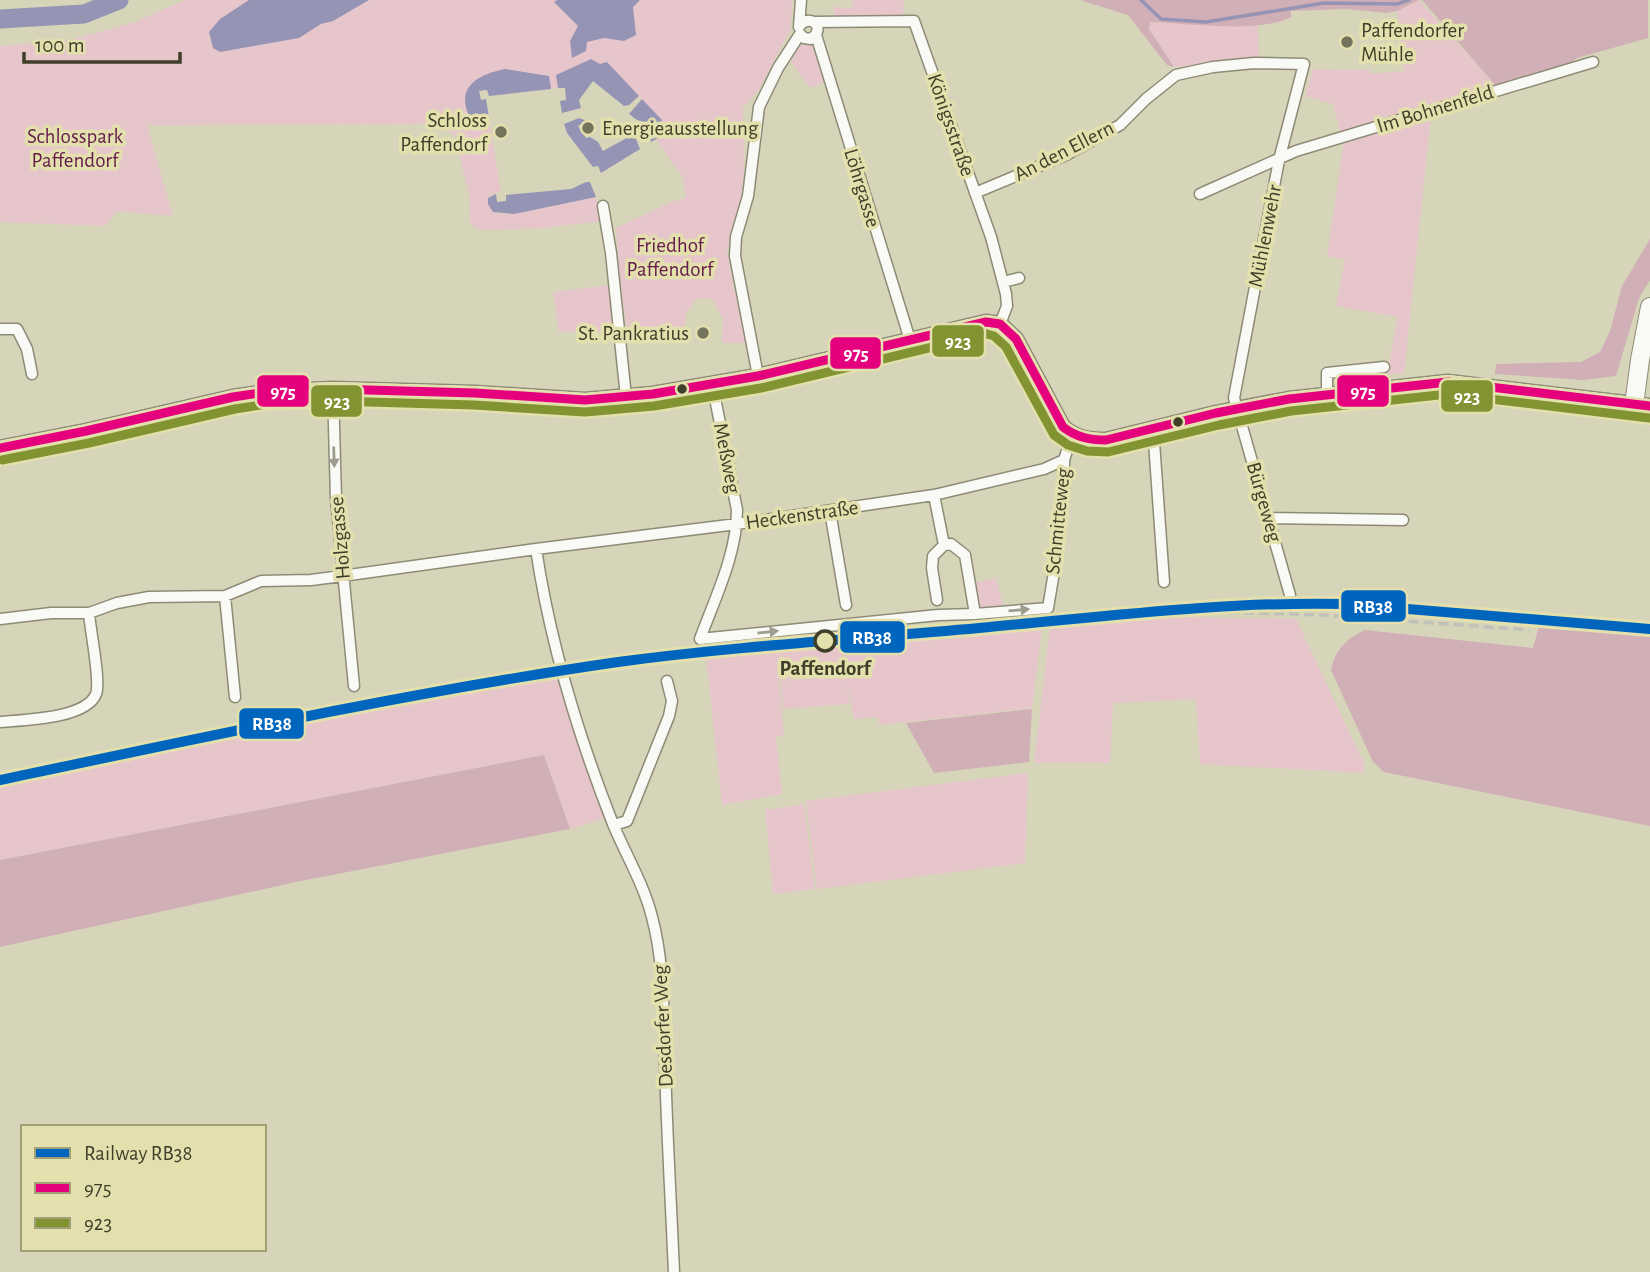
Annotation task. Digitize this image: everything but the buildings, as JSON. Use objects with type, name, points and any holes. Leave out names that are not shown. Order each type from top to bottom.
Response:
[{"type":"main road","points":[[1642,405],[1644,337],[1650,307]]},
{"type":"main road","points":[[1644,337],[1650,356]]},
{"type":"street","points":[[758,376],[734,250],[748,196],[759,107],[778,68],[800,29],[806,20],[815,22],[818,27],[816,36],[807,39],[800,29],[801,0]]},
{"type":"street","name":"Königsstraße","points":[[815,22],[914,21],[991,237],[1007,306],[1000,324]]},
{"type":"street","name":"Löhrgasse","points":[[816,36],[910,340]]},
{"type":"street","name":"Im Bohnenfeld","points":[[1200,194],[1296,151],[1592,62]]},
{"type":"street","name":"An den Ellern","points":[[975,193],[1066,155],[1119,125],[1176,75],[1213,67],[1254,63],[1304,64]]},
{"type":"street","name":"Mühlenwehr","points":[[1237,409],[1234,398],[1279,160],[1304,64]]},
{"type":"street","points":[[603,206],[611,253],[626,397]]},
{"type":"street","points":[[1003,282],[1019,278]]},
{"type":"street","points":[[0,448],[266,392],[333,389],[475,393],[585,400],[626,397],[758,376],[986,323],[1000,324],[1016,339],[1063,427],[1072,435],[1087,440],[1106,440],[1237,409],[1327,394],[1448,382],[1642,405]]},
{"type":"street","points":[[0,330],[18,329],[27,349],[32,374]]},
{"type":"street","points":[[1327,394],[1327,373],[1384,367]]},
{"type":"street","name":"Holzgasse","points":[[333,389],[336,499],[354,686]]},
{"type":"street","name":"Meßweg","points":[[715,398],[737,510],[737,524],[733,545],[700,639],[938,615],[975,614]]},
{"type":"street","name":"Bürgeweg","points":[[1237,409],[1290,596]]},
{"type":"street","points":[[1153,428],[1164,582]]},
{"type":"street","name":"Schmitteweg","points":[[975,614],[1048,608],[1057,554],[1064,489],[1064,460],[1072,435]]},
{"type":"street","name":"Heckenstraße","points":[[0,619],[51,613],[89,613],[117,603],[149,597],[225,596],[261,581],[312,580],[830,511],[934,495],[1044,469],[1064,460]]},
{"type":"street","points":[[934,495],[944,545]]},
{"type":"street","points":[[830,511],[846,605]]},
{"type":"street","points":[[1269,518],[1403,520]]},
{"type":"street","points":[[937,600],[933,556],[944,545],[951,544],[965,555],[975,614]]},
{"type":"street","name":"Desdorfer Weg","points":[[536,549],[544,606],[573,713],[614,825],[652,915],[664,986],[674,1272]]},
{"type":"street","points":[[225,596],[235,697]]},
{"type":"street","points":[[0,722],[68,713],[86,707],[96,694],[97,680],[89,613]]},
{"type":"street","points":[[614,825],[627,821],[669,716],[672,701],[667,681]]},
{"type":"green space","name":"Schlosspark Paffendorf","points":[[185,0],[792,0],[791,28],[759,90],[743,107],[744,173],[740,203],[727,250],[734,290],[740,296],[747,343],[722,343],[723,319],[712,299],[696,299],[686,314],[685,325],[679,332],[628,337],[616,228],[671,202],[686,198],[683,178],[656,139],[662,135],[658,127],[661,119],[607,63],[600,65],[591,60],[557,75],[558,88],[489,96],[487,90],[479,92],[481,100],[486,99],[501,192],[490,195],[490,209],[496,213],[509,214],[596,197],[600,221],[545,228],[474,228],[470,221],[469,194],[454,135],[439,125],[431,124],[147,125],[173,216],[117,211],[105,226],[0,222],[0,46],[73,39],[135,22]]},
{"type":"green space","points":[[853,0],[904,0],[903,18],[834,17],[834,7],[852,8]]},
{"type":"green space","points":[[1419,0],[1496,86],[1341,134],[1333,104],[1305,96],[1313,69],[1370,70],[1371,74],[1404,71],[1397,11]]},
{"type":"green space","points":[[1150,22],[1258,26],[1259,58],[1174,67],[1149,29]]},
{"type":"green space","points":[[807,43],[812,45],[826,81],[810,88],[791,62],[800,46]]},
{"type":"green space","points":[[1431,114],[1404,374],[1387,374],[1398,317],[1336,306],[1345,260],[1327,256],[1344,140]]},
{"type":"green space","points":[[610,285],[616,332],[559,332],[553,292]]},
{"type":"green space","points":[[996,578],[1004,609],[977,612],[972,583]]},
{"type":"green space","points":[[1172,617],[1296,619],[1364,763],[1364,773],[1200,764],[1196,699],[1113,703],[1110,763],[1034,763],[1050,627]]},
{"type":"green space","points":[[1042,628],[1032,708],[879,725],[878,717],[854,719],[847,684],[849,704],[783,709],[781,681],[845,675],[779,680],[784,735],[776,736],[782,794],[722,805],[706,657]]},
{"type":"green space","points":[[559,678],[568,713],[605,818],[570,829],[544,755],[0,860],[0,786],[280,726]]},
{"type":"green space","points":[[1028,773],[1025,863],[817,889],[806,801]]},
{"type":"green space","points":[[804,804],[815,889],[773,894],[765,810]]},
{"type":"shaded area","points":[[1080,0],[1419,0],[1387,13],[1346,9],[1291,11],[1291,17],[1261,25],[1150,22],[1149,29],[1174,67],[1167,65],[1128,15]]},
{"type":"shaded area","points":[[1422,0],[1648,0],[1648,38],[1577,58],[1564,68],[1496,86]]},
{"type":"shaded area","points":[[1650,239],[1650,280],[1639,298],[1616,376],[1583,380],[1495,374],[1496,364],[1581,362],[1600,352],[1610,331],[1622,286]]},
{"type":"shaded area","points":[[1539,626],[1650,637],[1650,826],[1384,772],[1373,762],[1331,670],[1342,646],[1365,630],[1533,648]]},
{"type":"shaded area","points":[[1032,709],[1029,762],[934,773],[906,723]]},
{"type":"shaded area","points":[[544,755],[570,829],[296,882],[0,947],[0,860]]},
{"type":"water","points":[[249,0],[369,0],[299,38],[220,52],[213,48],[209,32],[220,19]]},
{"type":"water","points":[[640,0],[633,7],[636,35],[624,41],[604,38],[587,42],[586,51],[572,58],[570,41],[578,26],[554,2]]},
{"type":"water","points":[[591,59],[600,64],[607,62],[639,96],[624,106],[593,81],[579,100],[581,108],[562,113],[560,101],[566,100],[565,88],[558,88],[556,75]]},
{"type":"water","points":[[505,69],[549,76],[551,89],[489,96],[487,90],[479,91],[481,100],[486,99],[489,118],[480,121],[469,116],[465,96],[468,89],[479,78]]},
{"type":"water","points":[[642,99],[662,120],[658,127],[663,135],[651,142],[644,122],[629,114]]},
{"type":"water","points":[[579,118],[587,121],[578,126],[586,138],[590,137],[598,142],[603,151],[634,134],[640,149],[601,173],[598,166],[593,167],[567,133],[564,124]]},
{"type":"water","points":[[590,182],[596,197],[514,214],[493,212],[488,204],[488,198],[496,194],[497,202],[506,201],[506,195],[571,189]]},
{"type":"waterway","points":[[0,19],[84,14],[119,0]]},
{"type":"waterway","points":[[1141,0],[1161,19],[1206,22],[1324,3],[1397,4],[1409,0]]},
{"type":"railway","points":[[1169,611],[1324,615],[1529,630]]},
{"type":"rail line","name":"RB38","points":[[0,780],[463,687],[618,662],[753,647],[1163,611],[1301,604],[1347,604],[1650,629]]},
{"type":"transit line","name":"975","points":[[0,448],[266,392],[333,389],[475,393],[585,400],[653,394],[758,376],[986,322],[1000,324],[1016,339],[1063,427],[1078,436],[1094,439],[1106,440],[1216,413],[1289,399],[1448,382],[1650,406]]},
{"type":"transit line","name":"923","points":[[2,460],[267,404],[333,401],[474,405],[585,412],[654,406],[761,388],[987,334],[994,336],[1006,347],[1054,435],[1068,445],[1087,451],[1108,452],[1291,411],[1448,394],[1649,418]]},
{"type":"place","name":"Paffendorfer Mühle","points":[[1347,42]]},
{"type":"place","name":"Energieausstellung","points":[[588,128]]},
{"type":"place","name":"Schloss Paffendorf","points":[[501,132]]},
{"type":"place","name":"St. Pankratius","points":[[703,333]]},
{"type":"place","name":"Paffendorf","points":[[825,641]]},
{"type":"park label","name":"Friedhof Paffendorf","points":[[670,257]]}]
